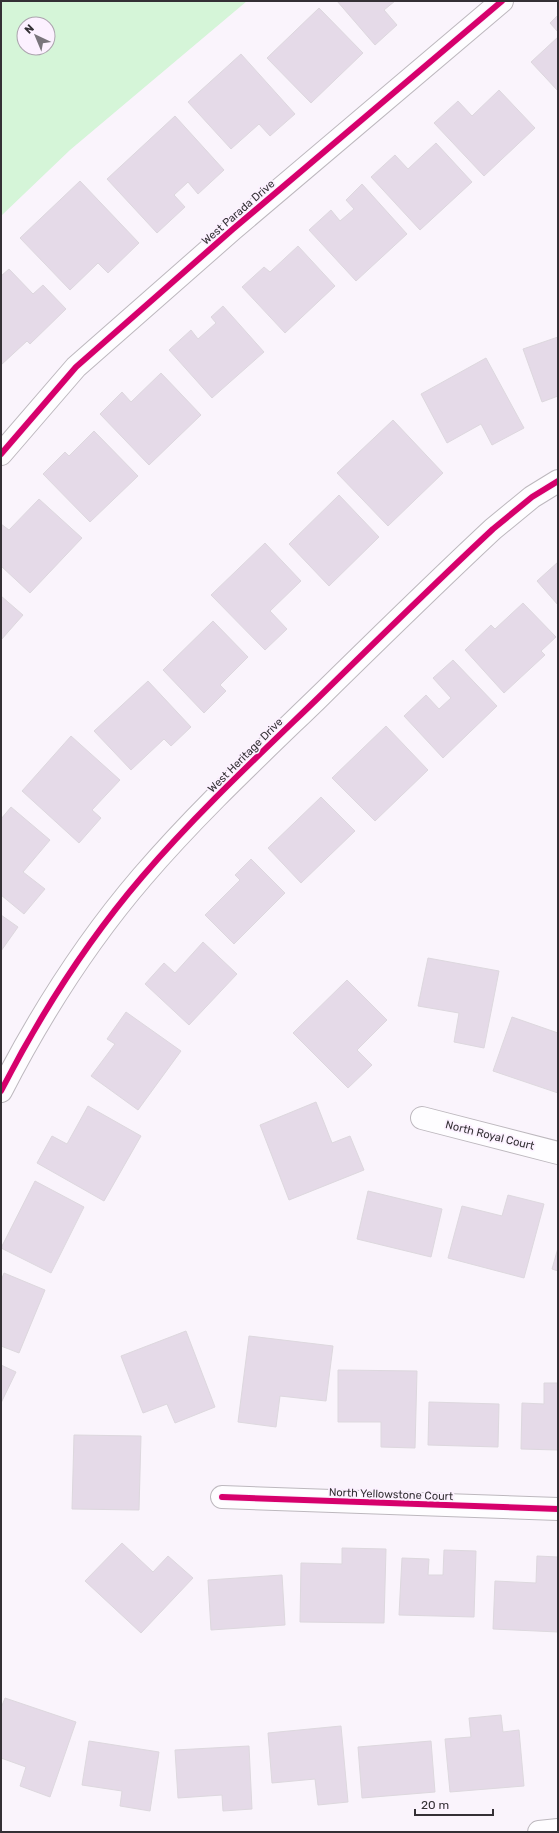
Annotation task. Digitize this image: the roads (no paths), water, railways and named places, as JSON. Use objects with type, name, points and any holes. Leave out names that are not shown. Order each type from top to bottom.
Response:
[{"type":"street","name":"West Parada Drive","points":[[1,454],[76,367],[239,224],[502,1]]},
{"type":"street","name":"West Heritage Drive","points":[[1,1091],[17,1060],[65,982],[108,920],[169,846],[255,759],[493,528],[532,497],[558,482]]},
{"type":"street","name":"North Royal Court","points":[[422,1118],[558,1153]]},
{"type":"street","name":"North Yellowstone Court","points":[[222,1497],[558,1509]]},
{"type":"street","points":[[539,1832],[558,1830]]}]
